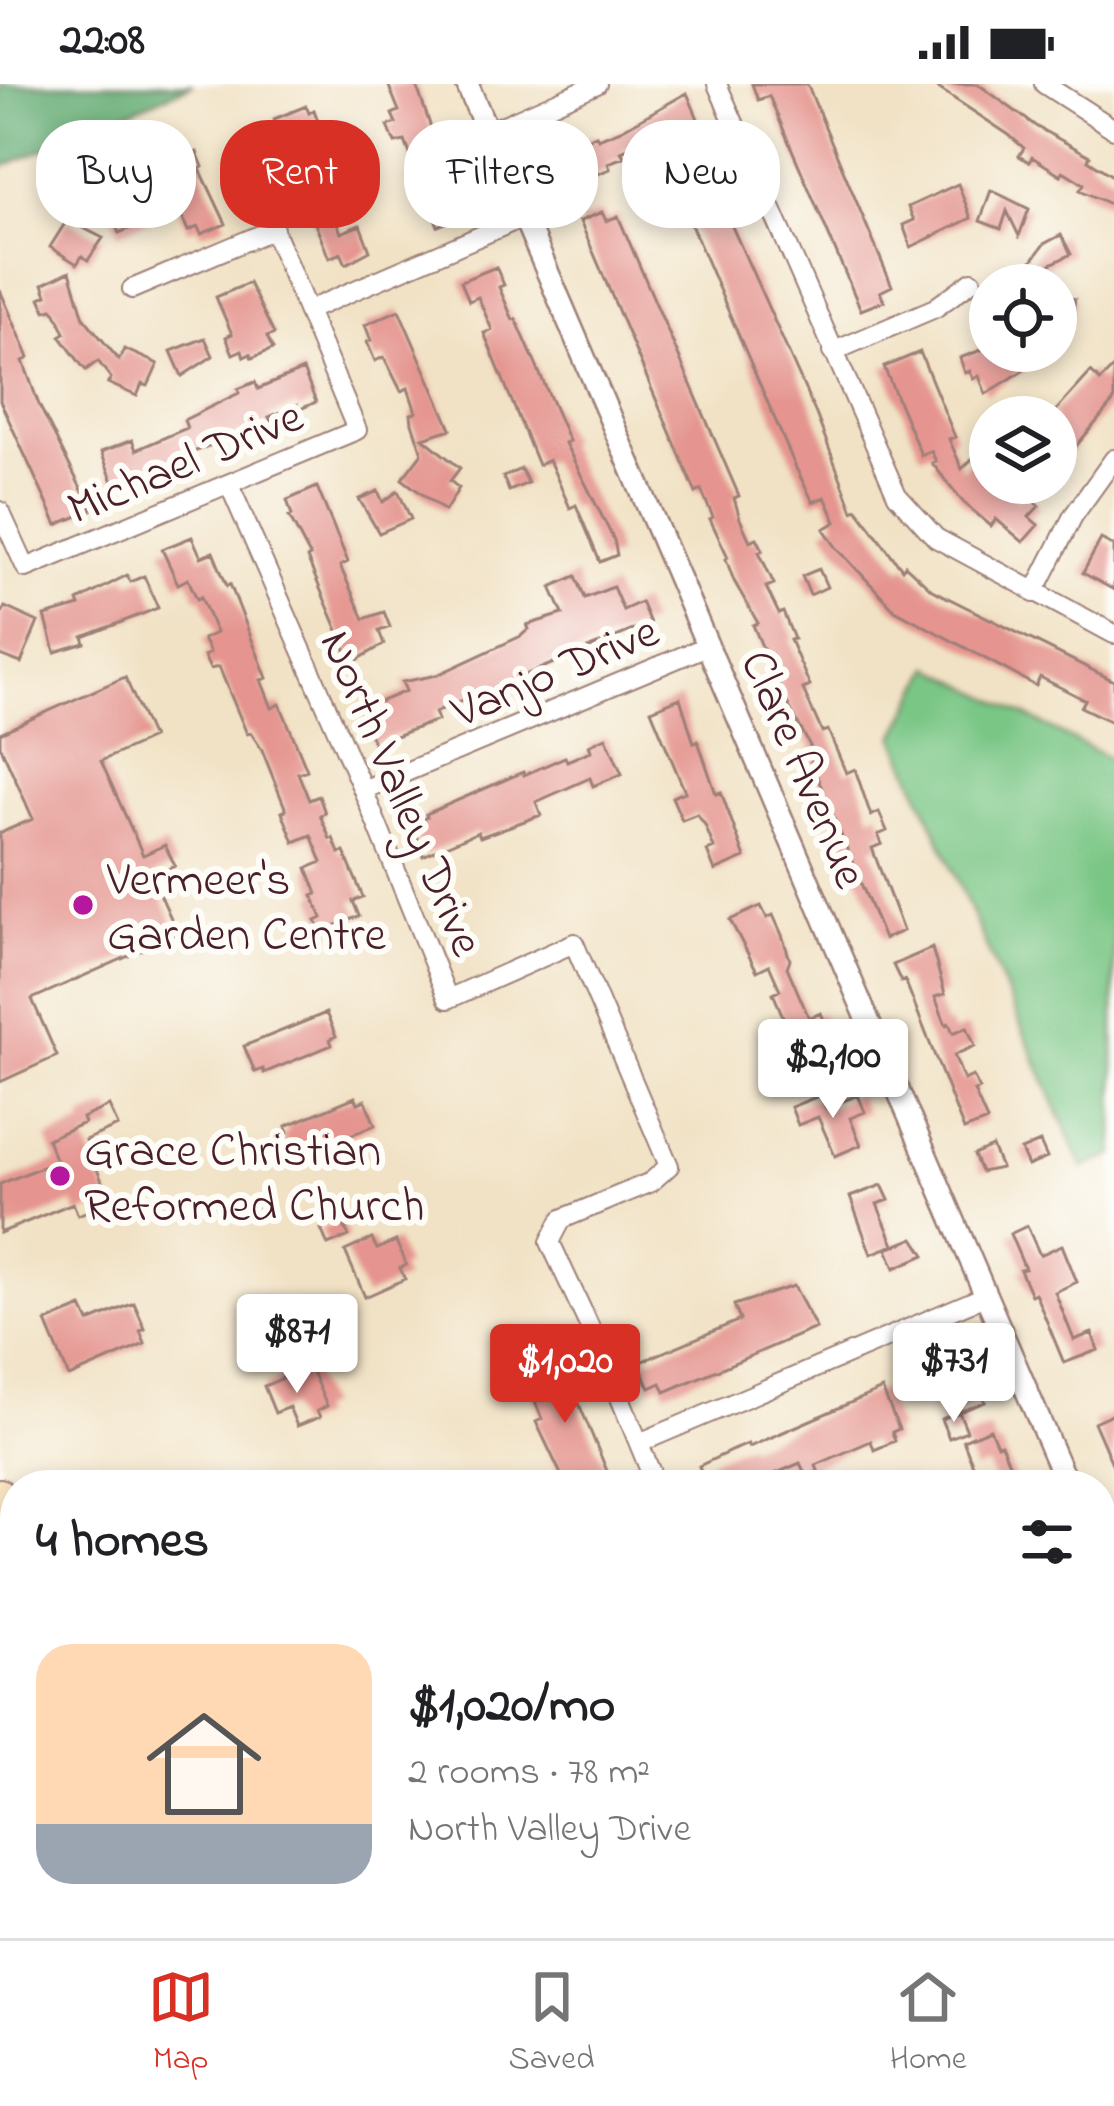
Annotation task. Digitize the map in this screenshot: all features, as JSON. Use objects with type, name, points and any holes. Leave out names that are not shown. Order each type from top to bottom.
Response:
[{"type":"street","name":"Clare Avenue","points":[[467,84],[483,120]]},
{"type":"street","points":[[515,120],[597,84]]},
{"type":"street","points":[[717,84],[885,475],[910,512],[936,538],[1114,634]]},
{"type":"street","points":[[1044,84],[1114,129]]},
{"type":"street","points":[[309,310],[499,228]]},
{"type":"street","name":"Clare Avenue","points":[[529,228],[1060,1470]]},
{"type":"street","points":[[132,289],[274,229]]},
{"type":"street","name":"Michael Drive","points":[[0,511],[26,568],[357,430],[274,229]]},
{"type":"street","points":[[832,352],[935,308],[969,283]]},
{"type":"street","points":[[1034,592],[1073,516],[1114,459]]},
{"type":"street","name":"North Valley Drive","points":[[230,484],[448,999],[574,944],[669,1166],[651,1182],[562,1220],[550,1242],[650,1470]]},
{"type":"street","name":"Vanjo Drive","points":[[363,790],[707,646]]},
{"type":"street","points":[[639,1443],[985,1296]]},
{"type":"green space","points":[[0,84],[193,84],[110,120],[36,120],[36,152],[0,168]]},
{"type":"green space","points":[[931,667],[1114,761],[1114,1155],[1083,1168],[895,737]]},
{"type":"building","points":[[388,84],[416,84],[428,120],[404,120],[404,141],[395,143],[388,126],[396,123],[392,114],[399,111]]},
{"type":"building","points":[[752,84],[807,84],[892,286],[880,292],[884,301],[861,310],[769,96],[758,100]]},
{"type":"building","points":[[932,84],[978,84],[1037,127],[1090,156],[1088,160],[1114,177],[1114,206],[1080,190],[1084,184],[1063,171],[1061,175],[1032,157],[1029,162],[1019,156],[1024,148],[1009,135]]},
{"type":"building","points":[[687,93],[698,119],[696,120],[639,120]]},
{"type":"building","points":[[306,106],[309,113],[314,110],[317,120],[274,120]]},
{"type":"building","points":[[621,130],[622,158],[598,174],[598,139]]},
{"type":"building","points":[[196,152],[220,211],[220,226],[201,234],[196,228]]},
{"type":"building","points":[[958,184],[971,218],[911,247],[903,225],[914,220],[908,207]]},
{"type":"building","points":[[991,190],[1029,209],[1019,236],[1007,211],[1001,229],[980,221]]},
{"type":"building","points":[[602,212],[606,221],[618,216],[739,496],[734,498],[740,519],[750,541],[757,538],[763,550],[759,552],[774,584],[766,587],[779,614],[783,612],[810,686],[803,689],[846,773],[855,769],[871,816],[879,812],[887,831],[878,835],[882,844],[872,848],[903,931],[884,939],[811,762],[817,759],[784,697],[777,681],[782,679],[772,655],[767,658],[753,625],[758,623],[734,581],[713,517],[701,490],[696,493],[583,228],[598,228]]},
{"type":"building","points":[[62,228],[83,228],[103,238],[88,260],[82,256],[77,264],[50,247]]},
{"type":"building","points":[[317,228],[339,228],[341,233],[361,228],[370,251],[346,264],[341,253],[329,258]]},
{"type":"building","points":[[693,228],[733,228],[816,414],[853,511],[857,509],[902,569],[905,565],[932,590],[1114,681],[1114,723],[1081,707],[1085,700],[1040,677],[1036,686],[895,610],[836,547],[824,529],[836,522],[825,497],[813,502]]},
{"type":"building","points":[[1061,235],[1071,254],[1051,264],[1034,264],[1044,244]]},
{"type":"building","points":[[496,267],[504,285],[499,287],[569,441],[565,443],[614,540],[617,555],[600,562],[576,505],[570,508],[549,460],[538,465],[484,333],[492,330],[478,297],[469,301],[461,281]]},
{"type":"building","points":[[70,271],[84,318],[119,360],[124,349],[158,364],[148,386],[142,384],[137,396],[108,383],[111,378],[98,361],[86,370],[60,336],[65,333],[56,313],[46,311],[40,298],[47,295],[43,284]]},
{"type":"building","points":[[249,283],[274,334],[267,337],[273,349],[252,358],[250,354],[244,357],[242,350],[233,354],[226,337],[232,334],[216,297]]},
{"type":"building","points":[[0,290],[29,358],[23,361],[39,405],[92,510],[57,525],[0,401]]},
{"type":"building","points":[[399,310],[451,429],[423,438],[460,468],[450,481],[459,488],[445,511],[402,479],[422,453],[412,423],[411,414],[416,412],[408,388],[401,391],[384,357],[375,361],[367,342],[371,340],[365,325]]},
{"type":"building","points":[[205,338],[213,356],[182,376],[171,351]]},
{"type":"building","points":[[920,352],[955,437],[949,439],[962,469],[969,462],[969,504],[1039,506],[1029,517],[1038,525],[1023,542],[996,519],[991,526],[963,502],[932,463],[936,461],[931,451],[921,455],[884,367]]},
{"type":"building","points":[[969,355],[969,371],[965,373],[960,358]]},
{"type":"building","points":[[1114,367],[1114,401],[1077,445],[1077,396],[1069,396],[1091,372],[1100,381]]},
{"type":"building","points":[[303,370],[316,402],[269,417],[272,423],[188,454],[190,460],[131,484],[129,479],[114,484],[101,452],[132,440],[136,450],[187,428],[184,420],[239,393],[238,389],[255,382],[258,389]]},
{"type":"building","points":[[970,372],[1021,372],[986,394],[979,376],[973,379]]},
{"type":"building","points":[[521,469],[528,483],[509,491],[503,477]]},
{"type":"building","points":[[317,487],[348,562],[340,566],[364,619],[384,612],[390,627],[379,631],[384,644],[352,663],[289,516],[287,500]]},
{"type":"building","points":[[378,491],[383,502],[398,491],[411,519],[379,533],[359,499]]},
{"type":"building","points":[[192,537],[201,557],[213,552],[227,586],[230,584],[267,678],[261,680],[272,708],[280,704],[307,770],[298,773],[309,800],[319,796],[325,813],[320,815],[330,839],[339,853],[344,852],[363,897],[353,901],[359,916],[321,932],[316,921],[322,918],[313,896],[317,894],[307,868],[322,862],[311,835],[294,842],[262,750],[251,733],[247,734],[219,667],[210,669],[204,656],[210,653],[203,639],[216,633],[201,597],[197,599],[188,579],[178,584],[162,549]]},
{"type":"building","points":[[1101,539],[1114,546],[1114,590],[1083,573]]},
{"type":"building","points":[[819,569],[827,587],[810,595],[802,576]]},
{"type":"building","points":[[127,575],[130,582],[144,576],[158,608],[55,652],[45,616],[80,606],[78,601]]},
{"type":"building","points":[[576,576],[585,598],[613,587],[623,610],[641,602],[650,623],[525,675],[527,678],[473,704],[470,697],[435,712],[438,720],[374,744],[360,710],[406,691],[402,682],[437,675],[521,636],[529,629],[527,625],[563,614],[551,587]]},
{"type":"building","points":[[5,607],[38,622],[21,663],[0,655],[0,617]]},
{"type":"building","name":"Vermeer's Garden Centre","points":[[125,677],[152,738],[101,761],[143,855],[165,845],[175,866],[152,876],[178,934],[32,999],[57,1056],[0,1082],[0,833],[33,819],[0,745],[0,733]]},
{"type":"building","points":[[680,698],[694,743],[698,741],[716,794],[721,792],[745,858],[715,871],[707,851],[714,848],[705,825],[697,814],[682,820],[672,797],[685,792],[651,710]]},
{"type":"building","points":[[606,737],[622,774],[593,786],[590,778],[536,802],[541,815],[480,837],[478,832],[423,856],[413,824],[426,814],[523,772],[591,751],[589,745]]},
{"type":"building","points":[[761,906],[767,918],[773,915],[782,935],[790,960],[787,967],[809,1018],[821,1013],[829,1031],[823,1033],[840,1073],[820,1082],[802,1042],[795,1045],[773,993],[780,990],[769,965],[757,971],[730,920]]},
{"type":"building","points":[[932,948],[945,994],[935,997],[946,1025],[953,1033],[967,1027],[975,1046],[954,1055],[964,1080],[973,1076],[987,1121],[964,1130],[905,980],[901,982],[893,965]]},
{"type":"building","points":[[326,1013],[336,1036],[330,1039],[332,1045],[264,1073],[263,1069],[255,1072],[244,1046]]},
{"type":"building","points":[[821,1095],[826,1108],[858,1095],[865,1112],[850,1118],[861,1145],[835,1156],[818,1117],[798,1125],[791,1107]]},
{"type":"building","points":[[355,1097],[358,1103],[365,1100],[375,1125],[293,1159],[282,1135],[288,1132],[286,1126]]},
{"type":"building","name":"Grace Christian Reformed Church","points":[[109,1106],[118,1126],[85,1140],[110,1201],[78,1215],[73,1203],[0,1233],[0,1184],[56,1161],[47,1139]]},
{"type":"building","points":[[1040,1142],[1047,1158],[1028,1166],[1021,1150]]},
{"type":"building","points":[[992,1147],[1001,1168],[981,1172],[974,1155]]},
{"type":"building","points":[[882,1185],[889,1200],[877,1204],[894,1245],[871,1254],[850,1197]]},
{"type":"building","points":[[341,1219],[349,1236],[328,1245],[321,1229]]},
{"type":"building","points":[[1027,1226],[1040,1255],[1062,1245],[1077,1282],[1055,1292],[1074,1340],[1092,1333],[1098,1350],[1064,1363],[1035,1293],[1031,1295],[1020,1270],[1025,1269],[1010,1234]]},
{"type":"building","points":[[914,1238],[925,1255],[895,1268],[887,1249]]},
{"type":"building","points":[[372,1239],[377,1249],[396,1241],[406,1265],[400,1268],[405,1279],[365,1297],[345,1251]]},
{"type":"building","points":[[794,1286],[816,1328],[665,1392],[661,1383],[650,1388],[638,1363],[740,1320],[734,1305]]},
{"type":"building","points":[[134,1303],[145,1329],[140,1331],[145,1344],[69,1377],[46,1322],[82,1307],[89,1322]]},
{"type":"building","points":[[960,1345],[985,1402],[954,1414],[944,1389],[933,1393],[921,1362]]},
{"type":"building","points":[[559,1356],[607,1470],[559,1470],[536,1422],[542,1419],[523,1371]]},
{"type":"building","points":[[310,1367],[327,1406],[317,1411],[320,1417],[297,1426],[289,1407],[275,1413],[264,1386]]},
{"type":"building","points":[[882,1389],[899,1429],[892,1432],[895,1441],[874,1450],[871,1441],[816,1465],[818,1470],[803,1470],[800,1463],[784,1470],[700,1470],[699,1466]]},
{"type":"building","points":[[959,1412],[967,1431],[949,1438],[941,1419]]},
{"type":"building","points":[[1114,1413],[1114,1468],[1094,1422]]},
{"type":"building","points":[[990,1429],[1012,1470],[989,1470],[987,1465],[975,1470],[963,1440]]},
{"type":"place","name":"Vermeer's Garden Centre","points":[[83,905]]},
{"type":"place","name":"Grace Christian Reformed Church","points":[[60,1176]]}]
